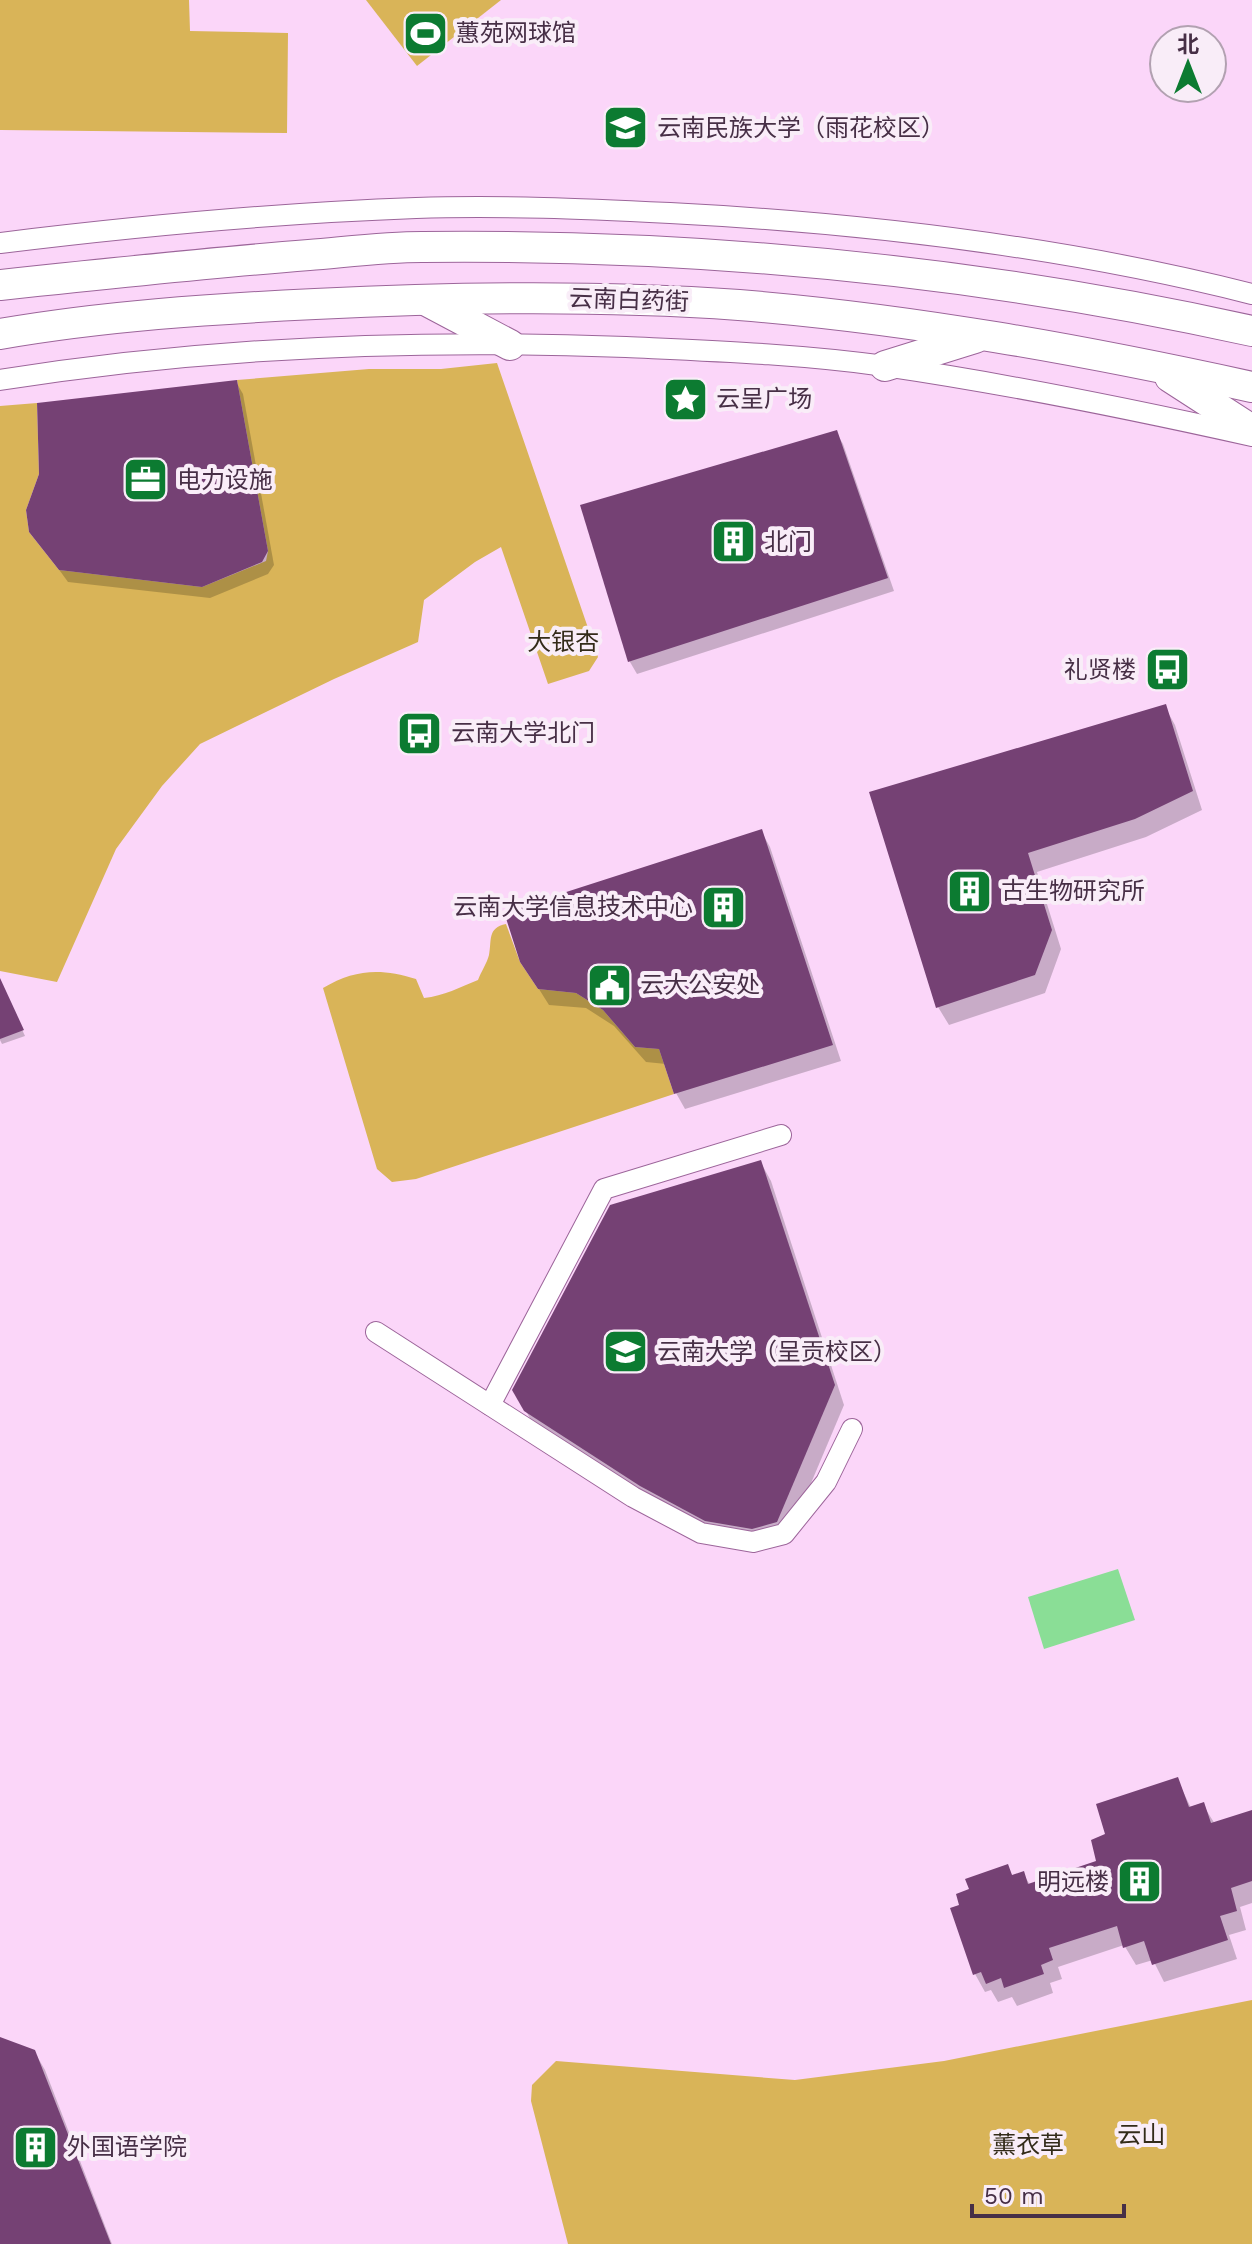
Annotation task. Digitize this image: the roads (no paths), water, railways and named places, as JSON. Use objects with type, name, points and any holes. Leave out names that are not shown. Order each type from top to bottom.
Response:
[{"type":"main road","name":"云南白药街","points":[[9,282],[419,247],[581,248],[742,257],[894,271],[1173,313],[1252,331]]},
{"type":"main road","name":"云南白药街","points":[[0,334],[223,309],[421,298],[579,297],[740,305],[887,321],[1152,365],[1252,387]]},
{"type":"main road","points":[[421,298],[510,345]]},
{"type":"main road","points":[[885,366],[985,335]]},
{"type":"main road","points":[[1152,365],[1252,430]]},
{"type":"street","points":[[0,243],[212,220],[418,208],[597,210],[747,217],[900,231],[1179,275],[1252,294]]},
{"type":"street","points":[[0,380],[227,355],[422,343],[742,352],[885,366],[1136,410],[1252,436]]},
{"type":"street","points":[[490,1405],[604,1189],[781,1135]]},
{"type":"street","points":[[376,1332],[633,1497],[701,1533],[753,1542],[784,1534],[826,1482],[852,1429]]},
{"type":"place","name":"蕙苑网球馆","points":[[425,33]]},
{"type":"place","name":"云南民族大学（雨花校区）","points":[[626,128]]},
{"type":"place","name":"云呈广场","points":[[685,399]]},
{"type":"place","name":"电力设施","points":[[146,480]]},
{"type":"place","name":"北门","points":[[733,542]]},
{"type":"place","name":"礼贤楼","points":[[1167,670]]},
{"type":"place","name":"云南大学北门","points":[[420,733]]},
{"type":"place","name":"古生物研究所","points":[[970,891]]},
{"type":"place","name":"云南大学信息技术中心","points":[[724,907]]},
{"type":"place","name":"云大公安处","points":[[609,985]]},
{"type":"place","name":"云南大学（呈贡校区）","points":[[626,1352]]},
{"type":"place","name":"明远楼","points":[[1140,1882]]},
{"type":"place","name":"外国语学院","points":[[36,2147]]},
{"type":"park label","name":"大银杏","points":[[563,642]]},
{"type":"park label","name":"云山","points":[[1141,2135]]},
{"type":"park label","name":"薰衣草","points":[[1028,2145]]}]
